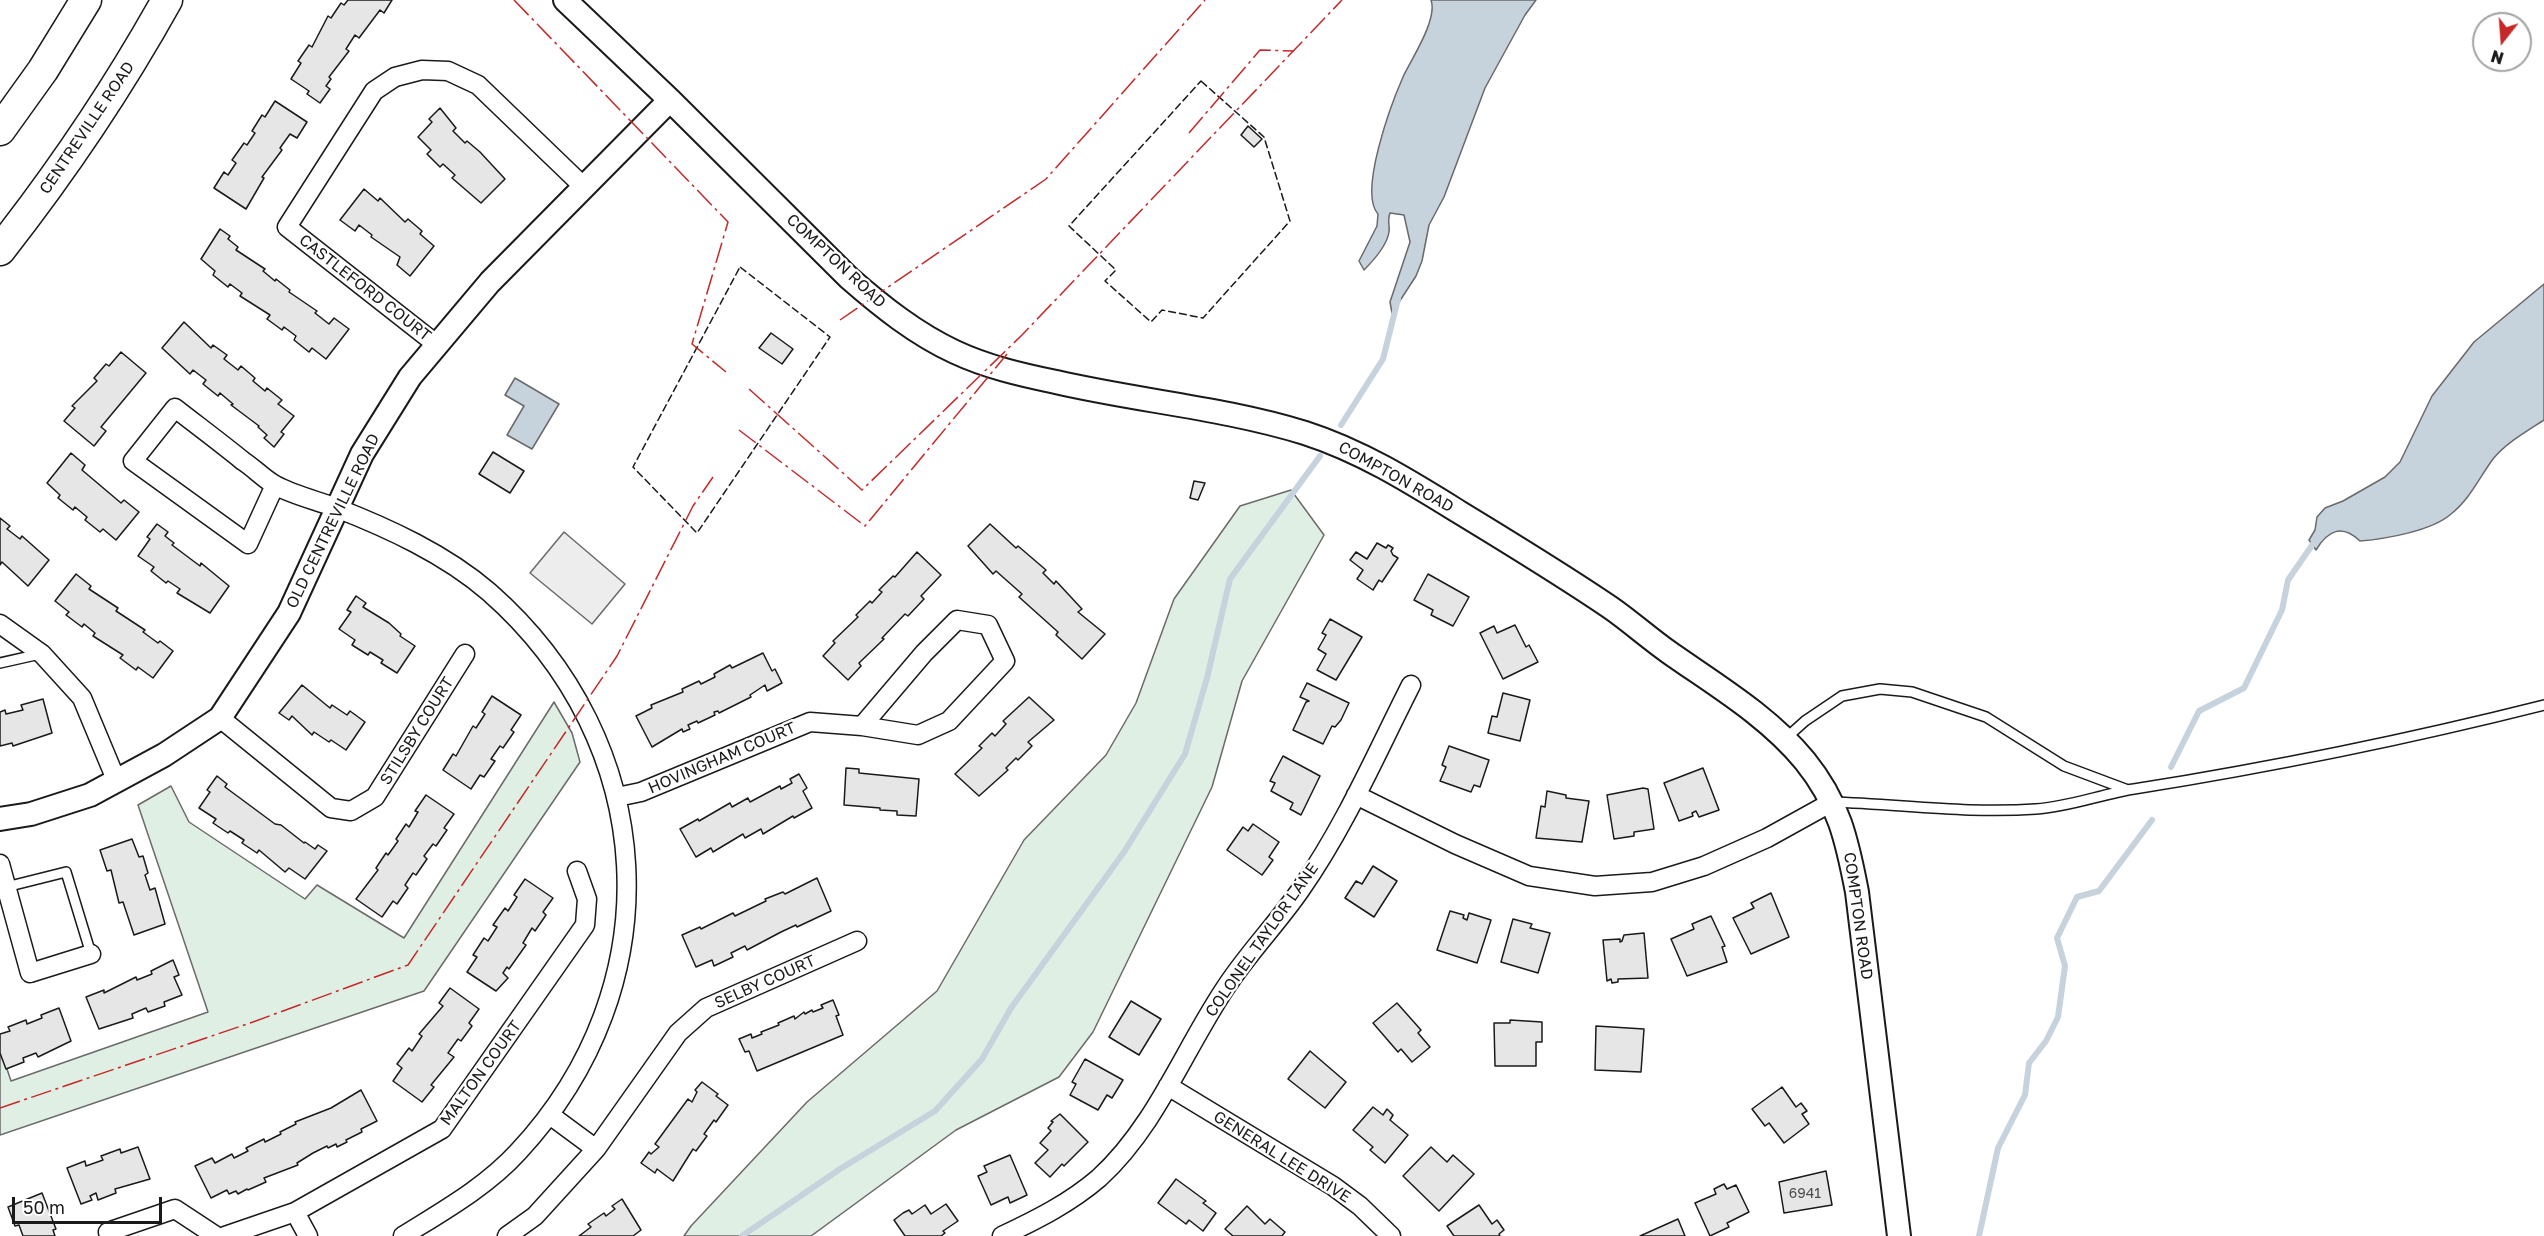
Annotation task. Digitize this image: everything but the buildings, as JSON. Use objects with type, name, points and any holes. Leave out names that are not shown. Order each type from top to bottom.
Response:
[{"type":"highway","points":[[0,130],[43,70],[86,0]]},
{"type":"highway","name":"CENTREVILLE ROAD","points":[[0,250],[33,208],[102,110],[167,0]]},
{"type":"street","name":"COMPTON ROAD","points":[[565,0],[670,100],[849,278],[875,300],[932,339],[979,363],[1009,372],[1083,388],[1229,414],[1300,431],[1349,449],[1404,478],[1614,610],[1670,653],[1720,685],[1785,739],[1806,763],[1832,802],[1848,843],[1857,892],[1899,1236]]},
{"type":"street","name":"CASTLEFORD COURT","points":[[436,344],[287,227],[374,91],[395,77],[422,70],[448,71],[478,85],[585,188]]},
{"type":"street","name":"OLD CENTREVILLE ROAD","points":[[0,819],[64,805],[117,782],[165,755],[220,718],[289,613],[362,454],[410,377],[490,282],[670,100]]},
{"type":"street","points":[[275,485],[248,544],[133,461],[175,408],[275,485],[336,508],[399,536],[449,563],[487,590],[523,624],[557,666],[584,711],[605,760],[617,797],[627,890],[625,919],[613,987],[603,1020],[581,1066],[550,1115],[517,1153],[492,1177],[454,1205],[403,1236]]},
{"type":"street","name":"HOVINGHAM COURT","points":[[617,797],[641,792],[810,722],[862,726],[918,735],[949,721],[1005,661],[988,625],[957,620],[924,653],[862,726]]},
{"type":"street","points":[[0,624],[42,654],[82,698],[117,782]]},
{"type":"street","name":"STILSBY COURT","points":[[220,718],[331,808],[351,811],[375,797],[465,654]]},
{"type":"street","name":"COLONEL TAYLOR LANE","points":[[1002,1236],[1068,1202],[1099,1177],[1131,1140],[1168,1086],[1224,989],[1301,889],[1337,831],[1411,686]]},
{"type":"street","points":[[1356,795],[1455,844],[1529,876],[1595,886],[1652,882],[1704,866],[1767,838],[1832,802]]},
{"type":"street","points":[[0,864],[30,973],[91,954]]},
{"type":"street","name":"MALTON COURT","points":[[225,1236],[295,1212],[442,1129],[585,925],[587,899],[577,871]]},
{"type":"street","name":"SELBY COURT","points":[[507,1236],[535,1216],[596,1149],[678,1033],[706,1008],[857,941]]},
{"type":"street","name":"GENERAL LEE DRIVE","points":[[1168,1086],[1334,1186],[1360,1206],[1390,1236]]},
{"type":"street","points":[[550,1115],[596,1149]]},
{"type":"street","points":[[109,1234],[174,1209],[216,1236]]},
{"type":"street","points":[[295,1212],[308,1236]]},
{"type":"lane","points":[[0,663],[42,654]]},
{"type":"lane","points":[[1785,739],[1805,721],[1842,696],[1880,689],[1912,692],[1986,717],[2064,766],[2128,790]]},
{"type":"lane","points":[[1832,802],[1938,809],[2038,809],[2451,729],[2544,705]]},
{"type":"lane","points":[[6,887],[66,872],[91,954]]},
{"type":"green space","points":[[1291,490],[1324,535],[1242,681],[1212,787],[1093,1032],[1059,1077],[956,1130],[811,1236],[684,1236],[807,1102],[937,991],[1024,840],[1106,755],[1136,703],[1174,599],[1240,506]]},
{"type":"green space","points":[[554,702],[572,733],[580,762],[424,991],[0,1135],[0,1048],[11,1081],[208,1012],[138,805],[171,786],[189,822],[305,899],[317,885],[404,938]]},
{"type":"shaded area","points":[[1431,0],[1536,0],[1525,15],[1485,88],[1444,197],[1429,225],[1422,261],[1416,276],[1392,313],[1390,302],[1410,242],[1404,215],[1390,213],[1388,237],[1383,247],[1364,270],[1359,261],[1377,226],[1378,214],[1373,203],[1372,187],[1379,147],[1398,89],[1428,28],[1432,8]]},
{"type":"shaded area","points":[[2544,284],[2544,420],[2498,453],[2464,502],[2443,520],[2408,533],[2370,540],[2360,541],[2347,532],[2336,532],[2325,538],[2316,550],[2309,540],[2315,530],[2317,517],[2325,508],[2343,501],[2385,477],[2400,462],[2432,396],[2474,342]]},
{"type":"shaded area","points":[[515,378],[559,404],[532,449],[507,435],[524,406],[505,395]]},
{"type":"shaded area","points":[[564,532],[625,584],[592,624],[530,573]]},
{"type":"waterway","points":[[1341,425],[1383,359],[1398,299]]},
{"type":"waterway","points":[[742,1236],[840,1169],[935,1111],[982,1059],[1011,1008],[1124,852],[1185,754],[1207,678],[1230,579],[1320,456]]},
{"type":"waterway","points":[[2171,767],[2199,711],[2244,688],[2282,610],[2288,580],[2317,538]]},
{"type":"waterway","points":[[1979,1236],[1998,1148],[2025,1095],[2029,1063],[2046,1041],[2058,1017],[2065,966],[2057,938],[2077,897],[2099,891],[2152,820]]},
{"type":"fence","points":[[1201,81],[1264,137],[1290,221],[1203,318],[1162,310],[1151,322],[1105,281],[1116,270],[1069,226],[1201,81]]},
{"type":"fence","points":[[740,267],[830,337],[697,533],[633,467],[740,267]]},
{"type":"power","points":[[514,0],[728,222],[692,344],[726,372]]},
{"type":"power","points":[[840,320],[1046,179],[1205,0]]},
{"type":"power","points":[[749,389],[862,490],[1022,335],[1342,0]]},
{"type":"power","points":[[1189,133],[1260,50],[1294,51]]},
{"type":"power","points":[[739,430],[865,526],[1007,354]]},
{"type":"power","points":[[0,1108],[253,1022],[408,965],[617,656],[693,506],[713,477]]}]
